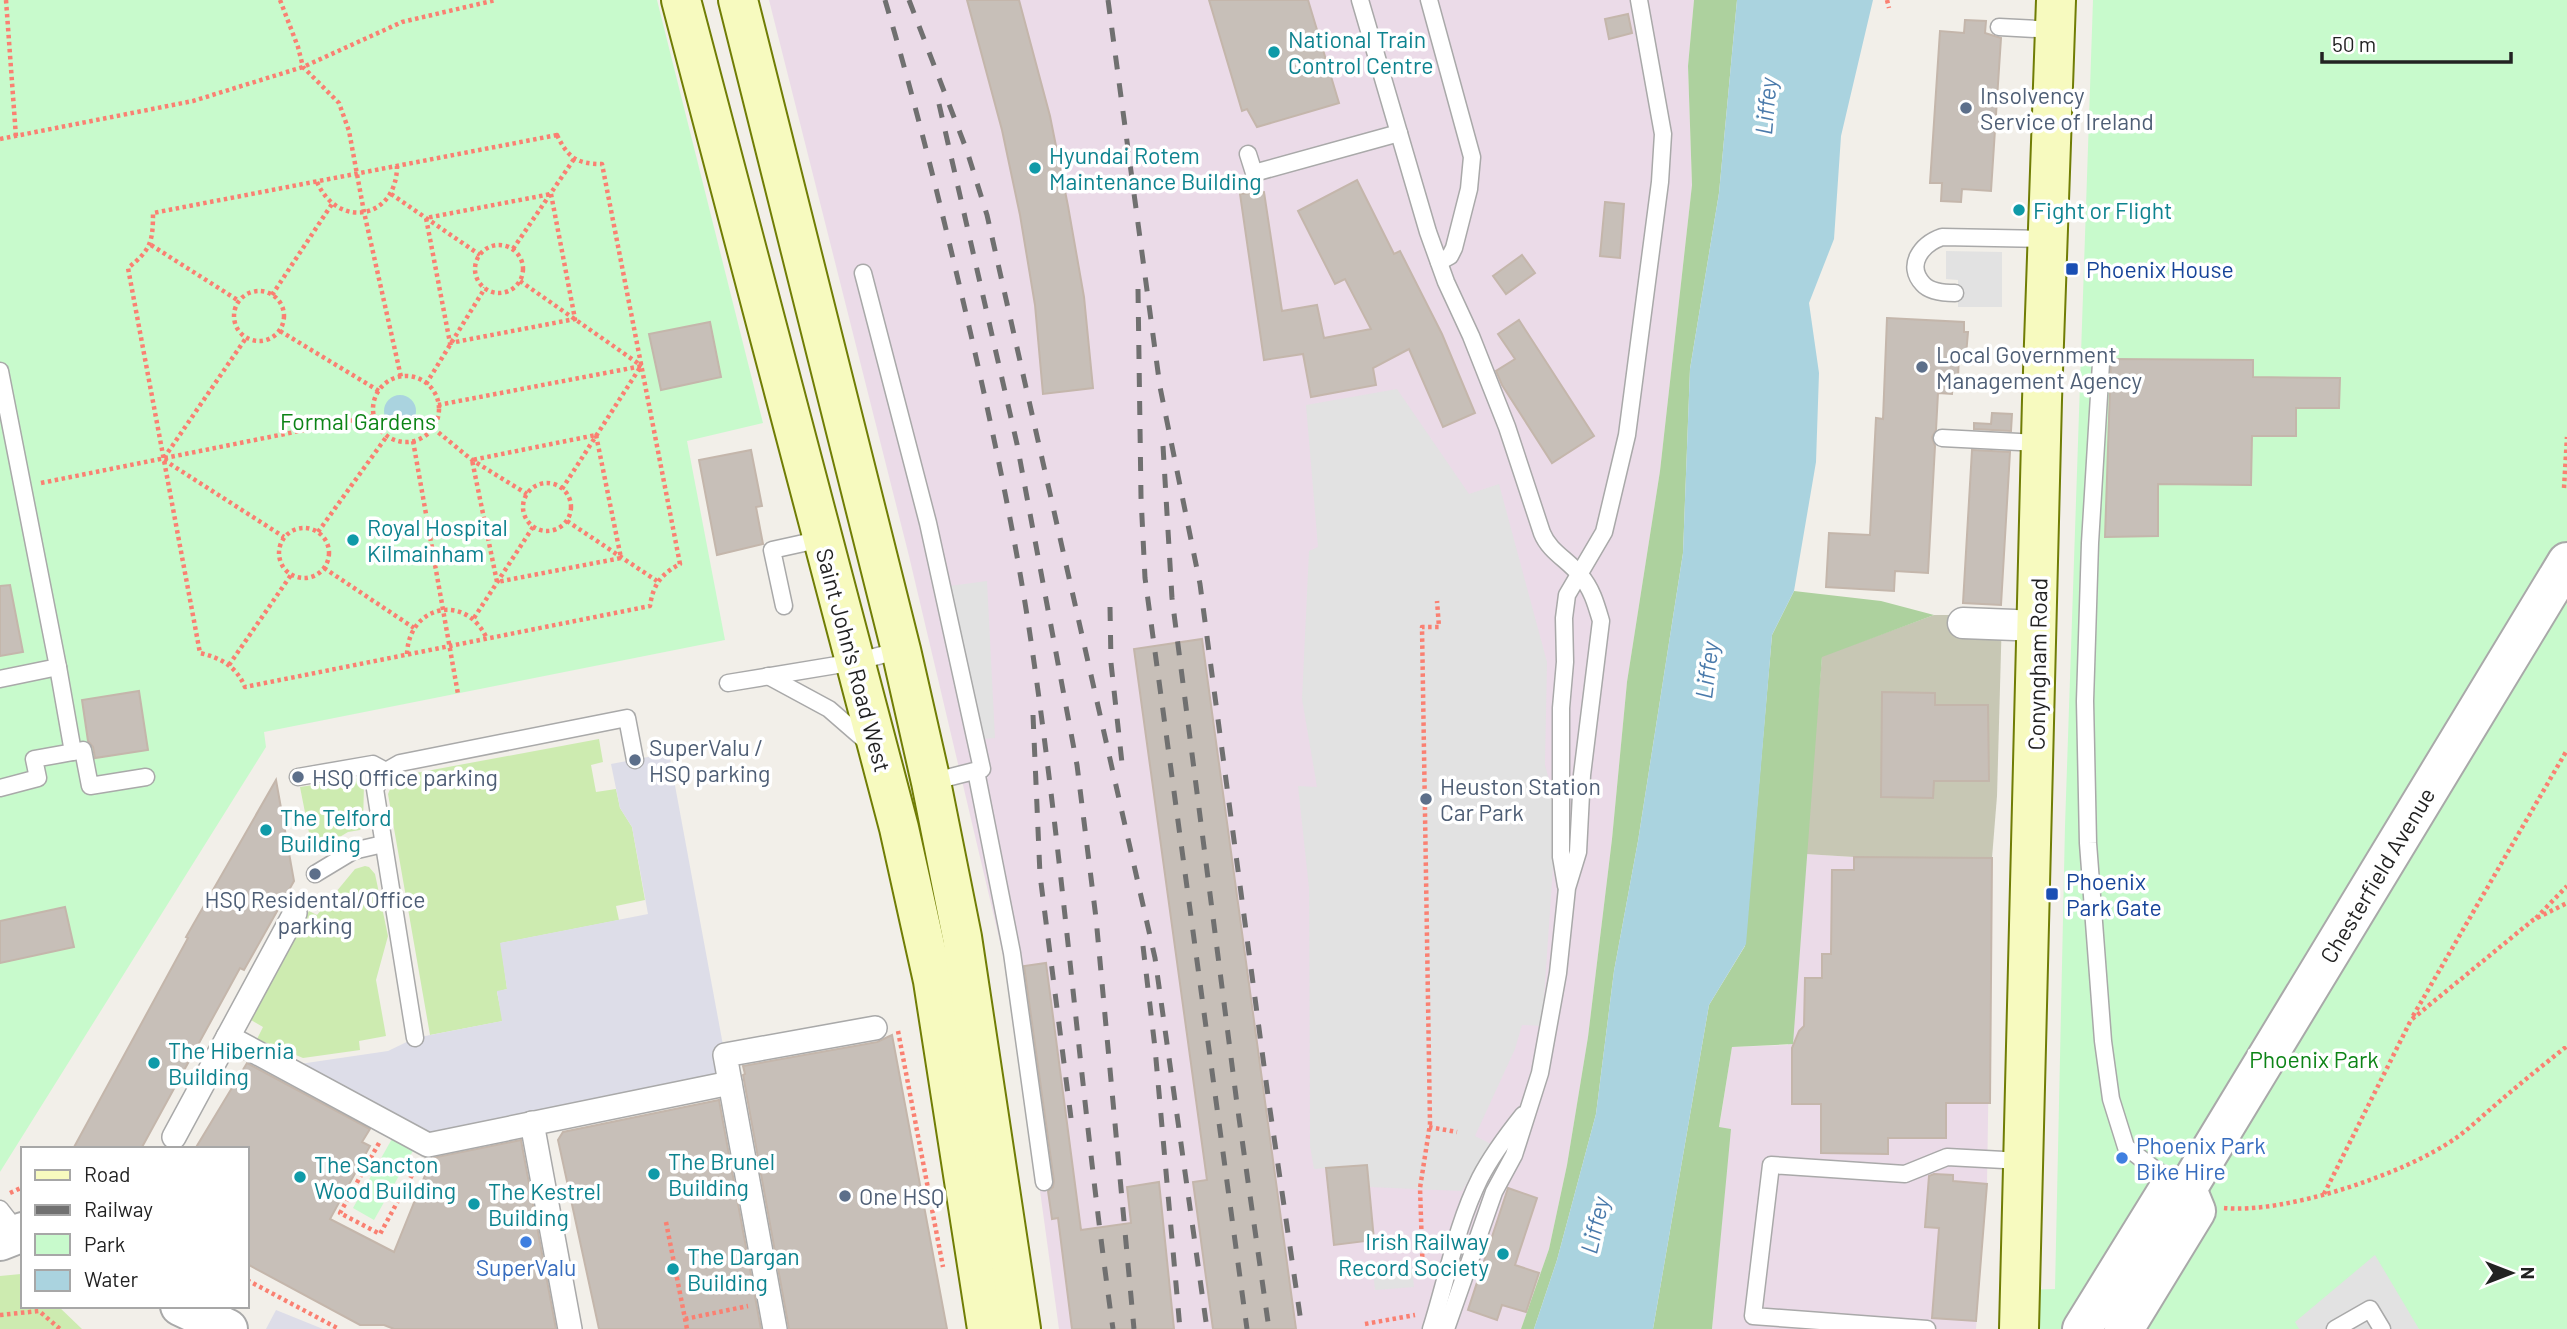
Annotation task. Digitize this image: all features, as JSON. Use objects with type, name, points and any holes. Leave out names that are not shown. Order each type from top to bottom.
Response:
[{"type":"main road","name":"Saint John's Road West","points":[[681,0],[899,828],[933,981],[987,1329]]},
{"type":"main road","name":"Saint John's Road West","points":[[738,0],[901,650],[931,782],[962,937],[1021,1329]]},
{"type":"main road","name":"Conyngham Road","points":[[2020,1329],[2042,443],[2056,15]]},
{"type":"street","name":"Chesterfield Avenue","points":[[2082,1329],[2166,1193],[2186,1189],[2567,562]]},
{"type":"street","points":[[1963,623],[2038,626]]},
{"type":"street","points":[[174,1137],[295,913]]},
{"type":"street","points":[[775,1329],[725,1055],[886,1026]]},
{"type":"street","points":[[228,1037],[428,1145],[730,1083]]},
{"type":"street","points":[[532,1123],[570,1329]]},
{"type":"street","points":[[2124,1329],[2196,1211],[2186,1189]]},
{"type":"lane","points":[[1360,0],[1439,262],[1507,428],[1544,539],[1580,575],[1595,597],[1601,621],[1582,775],[1578,852],[1567,888],[1558,973],[1532,1102],[1514,1155],[1494,1192],[1446,1329]]},
{"type":"lane","points":[[1429,0],[1472,157],[1469,189],[1454,248],[1450,256],[1439,262]]},
{"type":"lane","points":[[1567,888],[1561,857],[1564,618],[1567,596],[1604,532],[1627,435],[1664,134],[1639,0]]},
{"type":"lane","points":[[1999,27],[2056,15]]},
{"type":"lane","points":[[1248,154],[1254,173],[1399,133]]},
{"type":"lane","points":[[1955,293],[1936,291],[1924,285],[1917,272],[1917,258],[1923,247],[1932,240],[1942,237],[2049,239]]},
{"type":"lane","points":[[863,273],[931,537],[982,769],[931,782]]},
{"type":"lane","points":[[2101,363],[2090,543],[2085,701],[2088,843],[2103,1041],[2111,1098],[2126,1147],[2186,1189]]},
{"type":"lane","points":[[0,371],[73,752]]},
{"type":"lane","points":[[1942,438],[2042,443]]},
{"type":"lane","points":[[784,606],[772,550],[822,538]]},
{"type":"lane","points":[[729,683],[855,662],[901,650]]},
{"type":"lane","points":[[0,678],[58,667]]},
{"type":"lane","points":[[768,677],[829,709],[878,752]]},
{"type":"lane","points":[[415,1038],[375,789],[386,771],[400,763],[627,718],[635,760]]},
{"type":"lane","points":[[0,788],[38,778],[34,760],[83,750],[90,786],[146,777]]},
{"type":"lane","points":[[298,777],[373,764],[386,771]]},
{"type":"lane","points":[[976,771],[1012,953],[1044,1182]]},
{"type":"lane","points":[[315,874],[352,850],[383,844]]},
{"type":"lane","points":[[1428,1323],[1479,1179],[1500,1144],[1532,1102]]},
{"type":"lane","points":[[1927,1329],[1753,1316],[1771,1165],[1905,1174],[1947,1157],[2025,1161]]},
{"type":"lane","points":[[2335,1329],[2370,1310],[2382,1329]]},
{"type":"path","points":[[6,0],[16,136]]},
{"type":"path","points":[[280,0],[303,67],[339,103],[349,131],[401,377]]},
{"type":"path","points":[[0,139],[193,101],[303,67],[402,22],[496,0]]},
{"type":"path","points":[[1887,0],[1889,8]]},
{"type":"path","points":[[557,135],[562,146],[574,159],[585,164],[602,164],[680,564],[657,581],[650,606],[451,648],[407,654],[245,687],[229,665],[217,657],[200,653],[128,268],[151,245],[153,213],[397,166],[557,135]]},
{"type":"path","points":[[513,249],[574,159]]},
{"type":"path","points":[[317,182],[322,194],[332,204],[343,211],[364,212],[382,204],[391,194],[397,166]]},
{"type":"path","points":[[391,194],[480,255]]},
{"type":"path","points":[[426,218],[551,194]]},
{"type":"path","points":[[551,194],[575,319]]},
{"type":"path","points":[[272,295],[332,204]]},
{"type":"path","points":[[426,218],[450,343]]},
{"type":"path","points":[[499,244],[513,249],[519,254],[524,267],[520,281],[504,292],[485,288],[475,269],[480,255],[485,249],[499,244]]},
{"type":"path","points":[[151,245],[239,301]]},
{"type":"path","points":[[520,281],[642,366]]},
{"type":"path","points":[[426,384],[485,288]]},
{"type":"path","points":[[258,291],[272,295],[283,307],[280,331],[261,341],[246,338],[236,328],[234,321],[235,307],[239,301],[258,291]]},
{"type":"path","points":[[450,343],[575,319]]},
{"type":"path","points":[[280,331],[379,391]]},
{"type":"path","points":[[163,459],[246,338]]},
{"type":"path","points":[[438,405],[642,366]]},
{"type":"path","points":[[562,489],[642,366]]},
{"type":"path","points":[[401,377],[418,379],[426,384],[432,389],[438,405],[433,428],[421,439],[404,442],[387,436],[376,424],[375,399],[379,391],[384,384],[401,377]]},
{"type":"path","points":[[23,486],[374,416]]},
{"type":"path","points":[[433,428],[472,460],[527,494]]},
{"type":"path","points":[[472,460],[596,435]]},
{"type":"path","points":[[596,435],[621,558]]},
{"type":"path","points":[[318,532],[387,436]]},
{"type":"path","points":[[2564,488],[2567,437]]},
{"type":"path","points":[[413,441],[458,694]]},
{"type":"path","points":[[163,459],[284,537]]},
{"type":"path","points":[[472,460],[497,582]]},
{"type":"path","points":[[543,484],[562,489],[570,500],[567,521],[561,527],[547,531],[533,527],[524,515],[524,500],[527,494],[537,485],[543,484]]},
{"type":"path","points":[[567,521],[657,581]]},
{"type":"path","points":[[474,618],[533,527]]},
{"type":"path","points":[[296,529],[318,532],[329,553],[324,568],[312,577],[297,578],[290,575],[279,557],[278,550],[284,537],[296,529]]},
{"type":"path","points":[[497,582],[621,558]]},
{"type":"path","points":[[324,568],[414,628]]},
{"type":"path","points":[[229,665],[290,575]]},
{"type":"path","points":[[1423,1286],[1420,1188],[1429,1127],[1422,627],[1439,627],[1437,601]]},
{"type":"path","points":[[407,654],[414,628],[432,613],[443,610],[458,611],[474,618],[488,639]]},
{"type":"path","points":[[2323,1195],[2411,1020],[2567,750]]},
{"type":"path","points":[[2411,1020],[2533,920],[2567,886]]},
{"type":"path","points":[[2533,920],[2567,903]]},
{"type":"path","points":[[886,1026],[943,1270]]},
{"type":"path","points":[[2186,1189],[2217,1208],[2239,1210],[2323,1195],[2392,1171],[2456,1138],[2567,1045]]},
{"type":"path","points":[[390,1123],[340,1213],[380,1234],[428,1145]]},
{"type":"path","points":[[1429,1127],[1457,1132]]},
{"type":"path","points":[[666,1222],[687,1329]]},
{"type":"path","points":[[248,1281],[339,1329]]},
{"type":"path","points":[[685,1319],[770,1302]]},
{"type":"path","points":[[0,1315],[40,1311],[60,1329]]},
{"type":"path","points":[[1365,1324],[1415,1315],[1428,1323]]},
{"type":"shaded area","points":[[769,0],[1694,0],[1688,66],[1692,185],[1660,471],[1627,682],[1612,839],[1588,1037],[1567,1165],[1549,1249],[1521,1329],[1059,1329],[1016,1016],[1000,942],[909,556]]},
{"type":"shaded area","points":[[1946,251],[2002,252],[2002,307],[1958,307],[1958,280],[1946,279]]},
{"type":"shaded area","name":"Heuston Station Car Park","points":[[1397,389],[1469,494],[1499,484],[1547,662],[1545,765],[1557,810],[1542,1026],[1522,1025],[1515,1049],[1475,1136],[1491,1144],[1462,1191],[1369,1187],[1366,1165],[1314,1169],[1310,1146],[1309,888],[1298,786],[1317,787],[1302,699],[1309,551],[1318,547],[1306,405]]},
{"type":"shaded area","points":[[987,581],[995,738],[970,740],[934,588]]},
{"type":"shaded area","points":[[1934,615],[2002,615],[1997,796],[1992,858],[1805,854],[1822,656]]},
{"type":"shaded area","points":[[669,753],[730,1083],[428,1145],[286,1066],[388,1051],[415,1038],[502,1021],[497,991],[507,989],[500,943],[648,914],[632,827],[620,808],[611,764]]},
{"type":"shaded area","points":[[1805,854],[1992,858],[1987,1184],[1976,1329],[1712,1329],[1730,1129],[1719,1128],[1732,1047],[1788,1045]]},
{"type":"shaded area","points":[[2375,1255],[2419,1329],[2299,1329],[2295,1322]]},
{"type":"shaded area","points":[[1412,1268],[1414,1287],[1375,1290],[1373,1271]]},
{"type":"shaded area","points":[[276,1310],[323,1329],[266,1329]]},
{"type":"green space","name":"Royal Hospital Kilmainham","points":[[0,0],[657,0],[763,423],[687,441],[725,640],[264,732],[266,747],[0,1172]]},
{"type":"green space","points":[[1694,0],[1737,0],[1719,193],[1690,369],[1683,553],[1638,841],[1614,971],[1596,1114],[1557,1260],[1534,1329],[1521,1329],[1549,1249],[1567,1165],[1588,1037],[1612,839],[1627,682],[1660,471],[1692,185],[1688,66]]},
{"type":"green space","name":"Phoenix Park","points":[[2093,0],[2567,0],[2567,1329],[2019,1329],[2021,1290],[2055,1289],[2065,826]]},
{"type":"green space","points":[[1794,591],[1881,601],[1934,615],[1822,657],[1793,1044],[1732,1047],[1719,1127],[1731,1129],[1712,1329],[1653,1329],[1709,1005],[1745,946],[1772,635]]},
{"type":"green space","points":[[599,739],[603,762],[591,765],[596,792],[616,789],[620,808],[632,827],[645,900],[616,906],[619,920],[501,943],[507,989],[497,992],[503,1021],[430,1035],[388,794],[393,782],[405,775]]},
{"type":"green space","points":[[359,778],[364,784],[363,826],[313,853],[300,787]]},
{"type":"green space","points":[[365,866],[375,874],[388,936],[376,980],[386,1036],[359,1041],[360,1050],[303,1058],[257,1039],[263,1027],[246,1017],[309,911],[317,915],[355,869]]},
{"type":"green space","points":[[393,1137],[414,1149],[374,1220],[353,1208]]},
{"type":"green space","points":[[21,1274],[21,1308],[60,1308],[82,1329],[0,1329],[0,1276]]},
{"type":"water","name":"Liffey","points":[[1737,0],[1873,0],[1841,136],[1834,239],[1809,303],[1819,373],[1816,462],[1794,591],[1772,635],[1746,944],[1709,1005],[1653,1329],[1534,1329],[1557,1260],[1596,1114],[1614,971],[1638,841],[1683,553],[1690,369],[1719,193]]},
{"type":"water","points":[[400,395],[412,399],[416,411],[412,423],[400,427],[388,423],[384,411],[388,399]]},
{"type":"building","name":"Hyundai Rotem Maintenance Building","points":[[967,0],[1019,0],[1050,116],[1068,206],[1084,297],[1093,388],[1043,394],[1035,305],[1020,215],[1002,130]]},
{"type":"building","name":"National Train Control Centre","points":[[1209,0],[1308,0],[1339,103],[1257,127],[1247,109],[1242,111]]},
{"type":"building","points":[[1628,14],[1632,33],[1609,39],[1605,19]]},
{"type":"building","name":"Insolvency Service of Ireland","points":[[1965,20],[1986,21],[1985,33],[2001,38],[1991,191],[1962,189],[1961,202],[1941,201],[1942,183],[1930,183],[1940,31],[1964,33]]},
{"type":"building","points":[[1357,180],[1394,254],[1400,251],[1442,334],[1475,413],[1443,427],[1409,349],[1373,368],[1376,385],[1311,397],[1303,354],[1264,360],[1240,194],[1264,192],[1282,311],[1317,305],[1324,338],[1371,329],[1345,279],[1335,284],[1298,211]]},
{"type":"building","points":[[1605,202],[1624,204],[1620,258],[1600,256]]},
{"type":"building","points":[[1522,255],[1535,273],[1506,294],[1493,276]]},
{"type":"building","points":[[1887,318],[1964,322],[1964,332],[1968,332],[1966,355],[1959,355],[1958,378],[1953,378],[1952,394],[1938,393],[1936,430],[1932,437],[1935,446],[1928,573],[1895,571],[1894,591],[1826,587],[1829,533],[1870,535],[1876,418],[1883,419]]},
{"type":"building","points":[[1519,320],[1594,436],[1552,463],[1502,385],[1496,371],[1515,359],[1498,334]]},
{"type":"building","points":[[710,322],[721,377],[661,390],[649,334]]},
{"type":"building","points":[[2111,359],[2253,360],[2253,377],[2340,378],[2339,408],[2296,408],[2296,436],[2252,436],[2251,485],[2158,484],[2158,536],[2105,537]]},
{"type":"building","points":[[1992,413],[2012,414],[2011,431],[1974,429],[1974,423],[1991,424]]},
{"type":"building","points":[[751,450],[762,506],[756,507],[763,544],[717,555],[699,460]]},
{"type":"building","points":[[1972,450],[2010,452],[2001,605],[1963,603]]},
{"type":"building","points":[[10,585],[23,652],[0,656],[0,586]]},
{"type":"building","points":[[1202,639],[1296,1329],[1213,1329],[1193,1182],[1207,1180],[1134,649]]},
{"type":"building","points":[[139,691],[148,750],[95,758],[93,747],[88,741],[82,700]]},
{"type":"building","points":[[1882,692],[1935,693],[1935,705],[1988,705],[1989,781],[1934,781],[1933,798],[1881,797]]},
{"type":"building","points":[[276,780],[294,881],[244,970],[240,968],[142,1147],[74,1147],[188,938],[186,937]]},
{"type":"building","points":[[1854,857],[1992,858],[1990,1103],[1946,1103],[1946,1138],[1888,1138],[1888,1154],[1821,1153],[1821,1104],[1792,1104],[1792,1048],[1804,1026],[1805,978],[1822,978],[1822,954],[1831,954],[1832,870],[1854,870]]},
{"type":"building","points":[[65,907],[74,947],[0,963],[0,921]]},
{"type":"building","points":[[1046,963],[1081,1230],[1131,1223],[1127,1187],[1159,1182],[1174,1329],[1072,1329],[1058,1218],[1052,1219],[1048,1191],[1053,1187],[1054,1181],[1024,966]]},
{"type":"building","name":"One HSQ","points":[[892,1035],[947,1329],[789,1329],[743,1066],[877,1042]]},
{"type":"building","points":[[247,1063],[370,1129],[362,1142],[370,1146],[330,1219],[394,1252],[432,1158],[521,1140],[556,1329],[394,1329],[384,1325],[360,1325],[248,1265],[248,1147],[196,1147]]},
{"type":"building","points":[[719,1100],[761,1329],[599,1329],[558,1140],[563,1132]]},
{"type":"building","points":[[1367,1165],[1374,1240],[1334,1245],[1326,1168]]},
{"type":"building","points":[[1953,1175],[1953,1181],[1987,1184],[1976,1321],[1932,1318],[1939,1228],[1925,1227],[1929,1176]]},
{"type":"building","name":"Irish Railway Record Society","points":[[1508,1188],[1537,1198],[1515,1265],[1539,1273],[1526,1312],[1502,1305],[1497,1320],[1468,1310]]},
{"type":"railway","points":[[885,0],[920,125],[961,293],[995,444],[1023,591],[1052,803],[1113,1329]]},
{"type":"railway","points":[[909,0],[967,151],[987,215],[1155,958],[1207,1329]]},
{"type":"railway","points":[[1108,0],[1160,387],[1200,584],[1302,1329]]},
{"type":"railway","points":[[939,104],[1017,444],[1077,765],[1096,918],[1134,1329]]},
{"type":"railway","points":[[1138,289],[1145,578],[1247,1329]]},
{"type":"railway","points":[[1163,446],[1172,598],[1237,1104],[1269,1329]]},
{"type":"railway","points":[[1110,607],[1111,663],[1123,772]]},
{"type":"railway","points":[[1033,715],[1040,875],[1071,1118]]},
{"type":"railway","points":[[1143,946],[1155,1048],[1180,1329]]},
{"type":"place","name":"National Train Control Centre","points":[[1274,52]]},
{"type":"place","name":"Insolvency Service of Ireland","points":[[1966,108]]},
{"type":"place","name":"Hyundai Rotem Maintenance Building","points":[[1035,168]]},
{"type":"place","name":"Fight or Flight","points":[[2019,210]]},
{"type":"place","name":"Phoenix House","points":[[2072,269]]},
{"type":"place","name":"Local Government Management Agency","points":[[1922,367]]},
{"type":"place","name":"Royal Hospital Kilmainham","points":[[353,540]]},
{"type":"place","name":"SuperValu / HSQ parking","points":[[635,760]]},
{"type":"place","name":"HSQ Office parking","points":[[298,777]]},
{"type":"place","name":"Heuston Station Car Park","points":[[1426,799]]},
{"type":"place","name":"The Telford Building","points":[[266,830]]},
{"type":"place","name":"HSQ Residental/Office parking","points":[[315,874]]},
{"type":"place","name":"Phoenix Park Gate","points":[[2052,894]]},
{"type":"place","name":"The Hibernia Building","points":[[154,1063]]},
{"type":"place","name":"Phoenix Park Bike Hire","points":[[2122,1158]]},
{"type":"place","name":"The Brunel Building","points":[[654,1174]]},
{"type":"place","name":"The Sancton Wood Building","points":[[300,1177]]},
{"type":"place","name":"One HSQ","points":[[845,1196]]},
{"type":"place","name":"The Kestrel Building","points":[[474,1204]]},
{"type":"place","name":"SuperValu","points":[[526,1242]]},
{"type":"place","name":"Irish Railway Record Society","points":[[1503,1254]]},
{"type":"place","name":"The Dargan Building","points":[[673,1269]]},
{"type":"park label","name":"Formal Gardens","points":[[358,421]]}]
